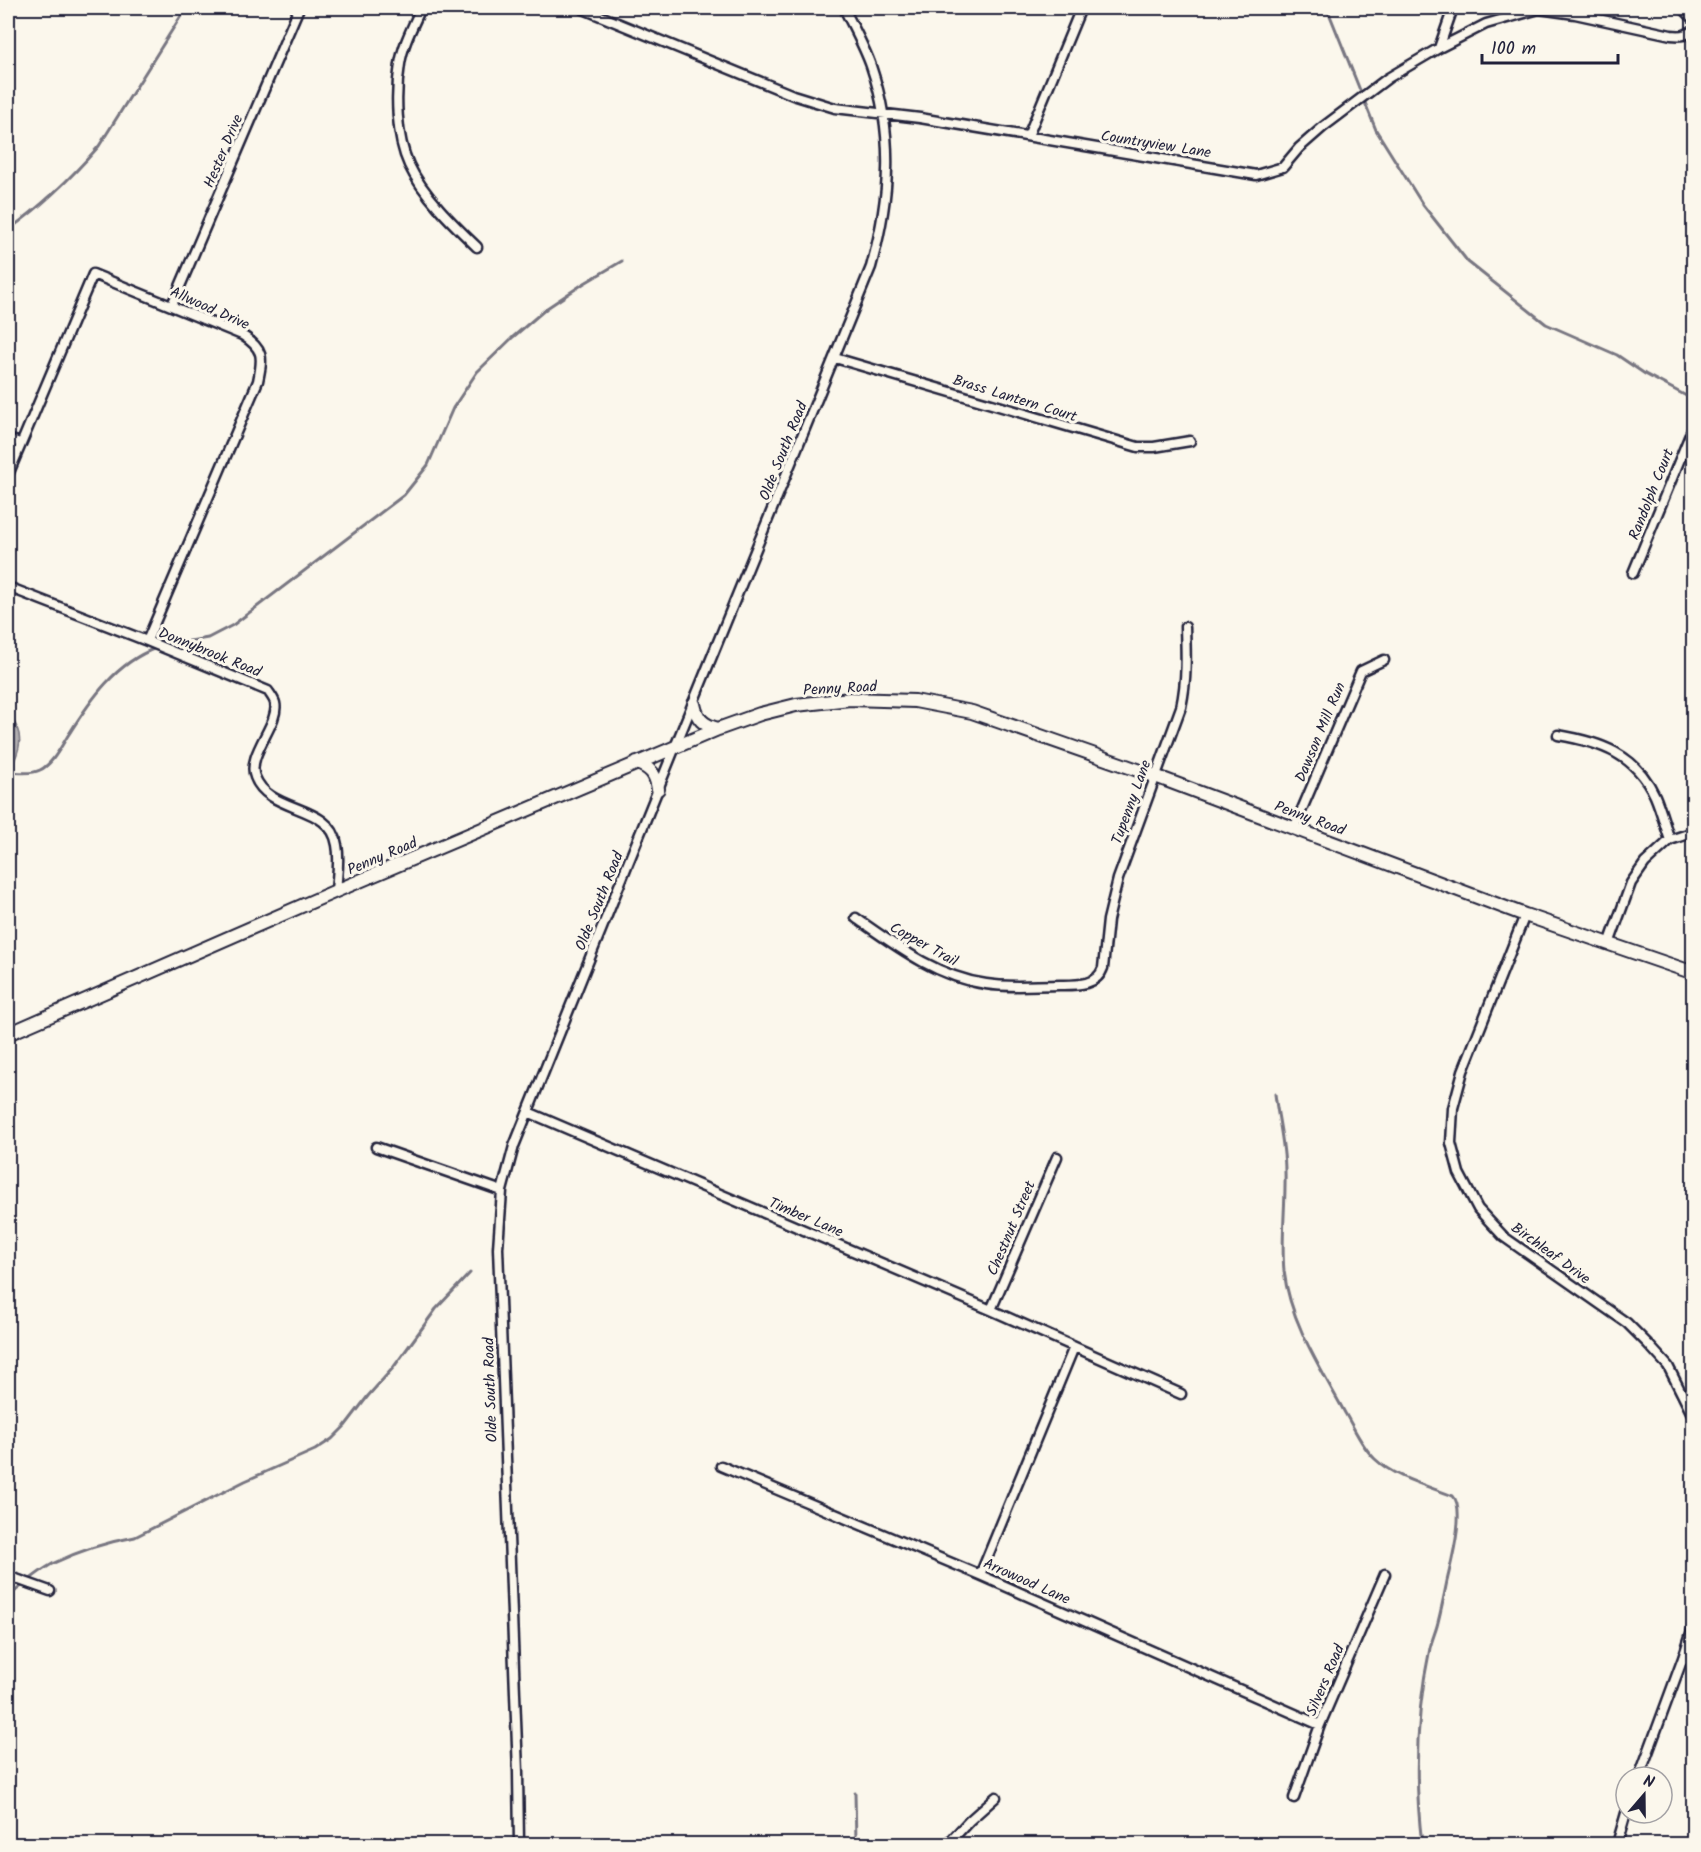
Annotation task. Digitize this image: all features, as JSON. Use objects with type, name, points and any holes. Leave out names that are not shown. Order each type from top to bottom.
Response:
[{"type":"street","name":"Hester Drive","points":[[172,306],[299,8]]},
{"type":"street","points":[[421,8],[409,34],[400,64],[399,133],[409,165],[433,201],[477,247]]},
{"type":"street","name":"Countryview Lane","points":[[581,8],[793,95],[835,108],[920,118],[1256,175],[1283,167],[1321,129],[1388,78],[1486,24],[1539,9],[1575,14],[1671,35],[1689,34],[1694,29]]},
{"type":"street","name":"Olde South Road","points":[[519,1845],[498,1248],[502,1191],[514,1146],[871,267],[881,231],[887,196],[885,115],[871,65],[844,8]]},
{"type":"street","points":[[1028,136],[1081,8]]},
{"type":"street","points":[[1439,48],[1453,8]]},
{"type":"street","points":[[1685,8],[1694,17]]},
{"type":"street","name":"Allwood Drive","points":[[20,443],[93,274],[242,335],[255,343],[262,361],[258,381],[147,641]]},
{"type":"street","name":"Brass Lantern Court","points":[[835,358],[1138,447],[1154,447],[1190,441]]},
{"type":"street","name":"Randolph Court","points":[[1634,573],[1694,425]]},
{"type":"street","points":[[8,440],[20,443],[8,475]]},
{"type":"street","name":"Donnybrook Road","points":[[8,587],[268,691],[275,703],[274,715],[254,763],[254,776],[262,790],[278,800],[316,816],[330,826],[337,843],[336,891]]},
{"type":"street","name":"Tupenny Lane","points":[[1091,982],[1100,976],[1103,968],[1111,903],[1126,853],[1185,692],[1185,627]]},
{"type":"street","name":"Dawson Mill Run","points":[[1294,828],[1361,671],[1384,660]]},
{"type":"street","name":"Penny Road","points":[[8,1034],[336,891],[718,729],[760,714],[796,705],[849,699],[915,701],[972,712],[1155,776],[1525,915],[1694,973]]},
{"type":"street","points":[[694,704],[699,719],[704,724],[718,729]]},
{"type":"street","points":[[1558,735],[1587,740],[1610,748],[1634,765],[1655,795],[1670,840]]},
{"type":"street","points":[[637,763],[645,766],[655,776],[658,789]]},
{"type":"street","points":[[1609,944],[1631,883],[1645,863],[1670,840],[1694,832]]},
{"type":"street","name":"Birchleaf Drive","points":[[1525,915],[1463,1071],[1453,1108],[1451,1143],[1459,1173],[1478,1209],[1504,1237],[1627,1323],[1648,1344],[1668,1366],[1694,1418]]},
{"type":"street","name":"Copper Trail","points":[[856,918],[891,943],[941,972],[967,981],[1009,986],[1091,982]]},
{"type":"street","name":"Timber Lane","points":[[528,1112],[1181,1394]]},
{"type":"street","points":[[376,1147],[502,1191]]},
{"type":"street","name":"Chestnut Street","points":[[991,1310],[1057,1157]]},
{"type":"street","points":[[980,1575],[1074,1347]]},
{"type":"street","name":"Arrowood Lane","points":[[721,1466],[980,1575],[1320,1725]]},
{"type":"street","name":"Silvers Road","points":[[1294,1798],[1320,1725],[1385,1575]]},
{"type":"street","points":[[8,1576],[50,1591]]},
{"type":"street","points":[[1643,1765],[1694,1624]]},
{"type":"street","points":[[1683,1658],[1694,1659]]},
{"type":"street","points":[[948,1845],[969,1821],[996,1797]]},
{"type":"street","points":[[1617,1845],[1623,1825]]},
{"type":"shaded area","points":[[8,713],[17,728],[20,743],[8,773]]},
{"type":"waterway","points":[[8,230],[56,191],[99,146],[186,8]]},
{"type":"waterway","points":[[1327,8],[1376,130],[1423,205],[1468,262],[1546,324],[1617,355],[1645,374],[1692,399]]},
{"type":"waterway","points":[[166,645],[208,638],[233,625],[404,495],[428,465],[453,408],[477,372],[547,308],[622,261]]},
{"type":"waterway","points":[[8,772],[32,772],[49,764],[86,708],[106,684],[129,663],[156,648]]},
{"type":"waterway","points":[[1275,1094],[1285,1161],[1284,1271],[1293,1309],[1308,1345],[1358,1437],[1370,1454],[1392,1471],[1453,1496],[1457,1503],[1458,1524],[1454,1550],[1425,1672],[1419,1721],[1417,1771],[1422,1844]]},
{"type":"waterway","points":[[8,1597],[54,1563],[93,1547],[135,1537],[245,1481],[315,1450],[332,1439],[393,1368],[436,1309],[470,1273]]},
{"type":"waterway","points":[[855,1793],[856,1842]]}]
